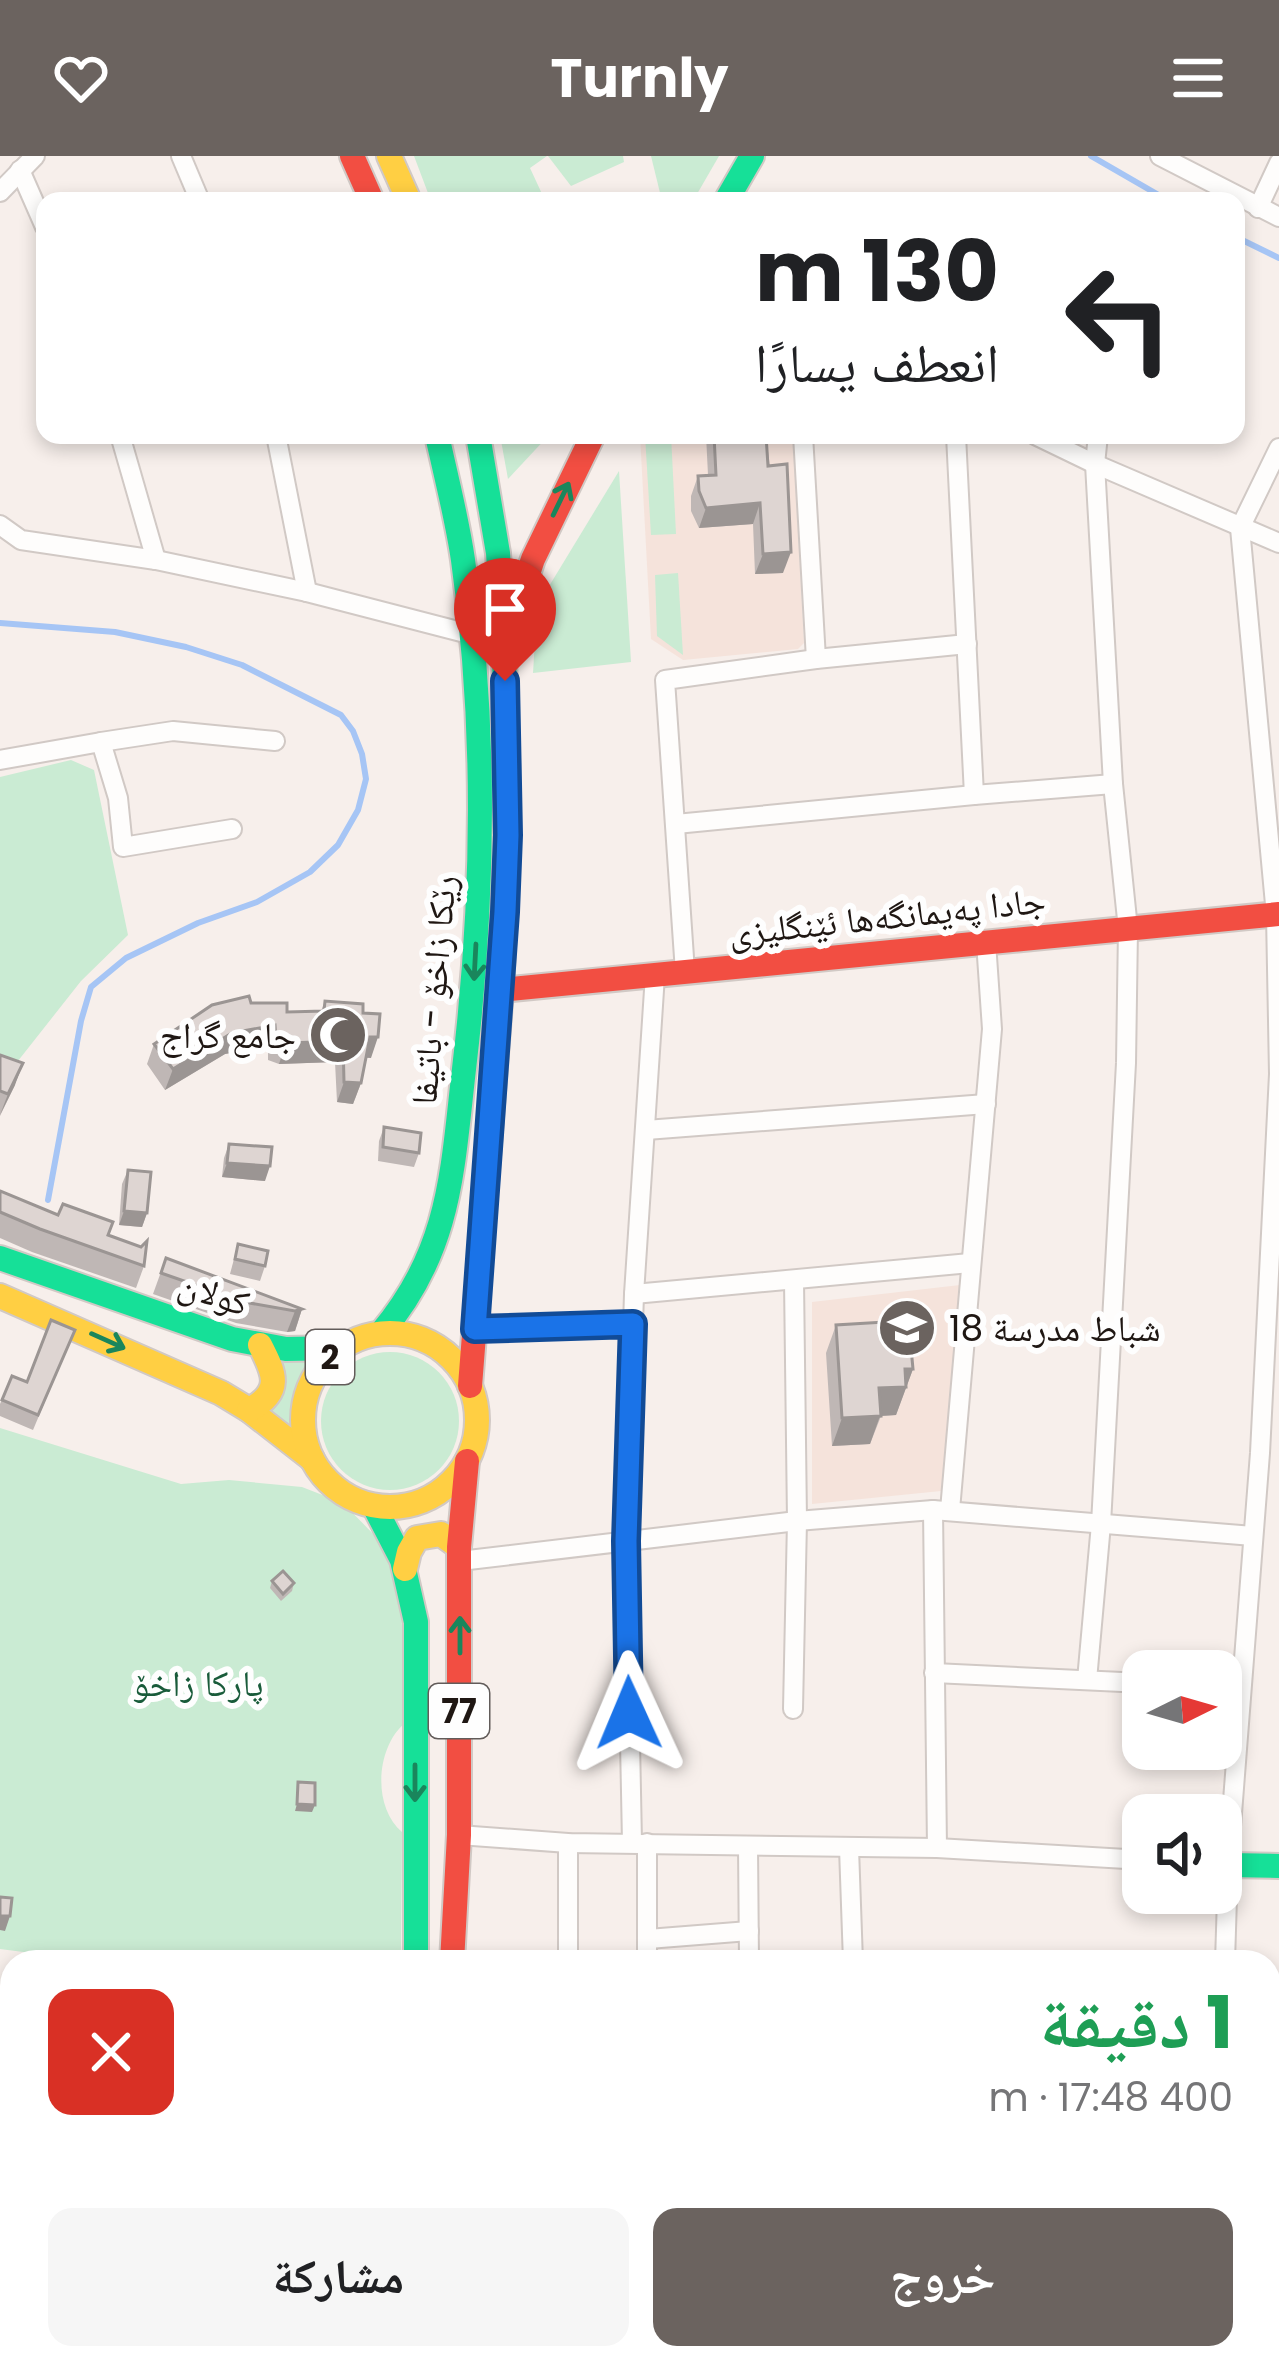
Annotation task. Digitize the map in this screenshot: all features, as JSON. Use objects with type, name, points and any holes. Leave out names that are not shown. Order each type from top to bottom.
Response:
[{"type":"main road","points":[[352,156],[368,192]]},
{"type":"main road","points":[[389,156],[405,192]]},
{"type":"main road","points":[[731,192],[752,156]]},
{"type":"main road","name":"رێکا زاخۆ - باتیفا","points":[[381,1333],[427,1268],[440,1230],[472,1013],[482,833],[472,635],[458,529],[439,444]]},
{"type":"main road","name":"رێکا زاخۆ - باتیفا","points":[[470,1386],[501,990],[508,835],[504,643],[493,521],[480,444]]},
{"type":"main road","points":[[504,643],[533,559],[588,444]]},
{"type":"main road","name":"جادا په‌يمانگه‌ها ئێنگليزى","points":[[501,990],[1277,914]]},
{"type":"main road","name":"كولان","points":[[0,1258],[232,1339],[314,1350],[340,1348]]},
{"type":"main road","points":[[0,1295],[188,1376],[249,1411],[312,1459],[328,1481],[349,1497],[374,1506],[402,1507],[428,1499],[451,1483],[467,1461],[476,1436],[477,1411],[470,1386]]},
{"type":"main road","name":"2","points":[[312,1459],[304,1436],[309,1387],[322,1365],[360,1338],[381,1333],[424,1340],[459,1366],[470,1386]]},
{"type":"main road","points":[[249,1411],[268,1399],[273,1389],[270,1364],[260,1345]]},
{"type":"main road","name":"77","points":[[453,1950],[459,1835],[460,1554],[467,1461]]},
{"type":"main road","name":"77","points":[[374,1506],[405,1569],[416,1622],[416,1950]]},
{"type":"main road","points":[[405,1569],[417,1538],[441,1534],[460,1554]]},
{"type":"main road","points":[[1242,1865],[1279,1866]]},
{"type":"street","points":[[181,156],[196,192]]},
{"type":"street","points":[[1160,156],[1228,192]]},
{"type":"street","points":[[0,192],[27,163]]},
{"type":"street","points":[[27,163],[36,195]]},
{"type":"street","points":[[1258,208],[1279,163]]},
{"type":"street","points":[[1245,201],[1279,217]]},
{"type":"street","points":[[123,444],[156,560]]},
{"type":"street","points":[[278,444],[307,592]]},
{"type":"street","points":[[804,444],[816,659]]},
{"type":"street","points":[[956,444],[974,795]]},
{"type":"street","points":[[1054,444],[1279,543]]},
{"type":"street","points":[[1087,1680],[1102,1524],[1126,1063],[1128,929],[1113,784],[1097,444]]},
{"type":"street","points":[[1236,1650],[1269,1454],[1279,1074],[1277,914],[1240,528],[1279,448]]},
{"type":"street","points":[[0,525],[21,540],[156,560],[307,592],[472,635]]},
{"type":"street","points":[[686,972],[665,680],[967,644]]},
{"type":"street","points":[[0,760],[173,730],[275,741]]},
{"type":"street","points":[[101,742],[118,797],[122,847],[232,829]]},
{"type":"street","points":[[676,824],[1113,784]]},
{"type":"street","points":[[937,1848],[934,1673],[942,1510],[992,1029],[986,943]]},
{"type":"street","points":[[647,1950],[626,1541],[634,1294],[656,975]]},
{"type":"street","points":[[646,1130],[986,1104]]},
{"type":"street","points":[[634,1294],[970,1263]]},
{"type":"street","points":[[793,1709],[794,1281]]},
{"type":"street","points":[[475,1329],[633,1324]]},
{"type":"street","points":[[460,1554],[942,1510],[1252,1536]]},
{"type":"street","points":[[934,1673],[1122,1682]]},
{"type":"street","points":[[459,1835],[568,1843],[937,1848],[1122,1859]]},
{"type":"street","points":[[568,1843],[568,1950]]},
{"type":"street","points":[[748,1846],[749,1950]]},
{"type":"street","points":[[850,1848],[853,1950]]},
{"type":"street","points":[[1225,1914],[1225,1950]]},
{"type":"street","points":[[647,1939],[749,1931]]},
{"type":"shaded area","points":[[640,444],[793,444],[804,643],[798,649],[683,660],[651,639]]},
{"type":"shaded area","points":[[960,1285],[941,1491],[812,1504],[812,1302]]},
{"type":"green space","points":[[414,156],[547,156],[530,168],[541,192],[428,192]]},
{"type":"green space","points":[[548,156],[623,156],[624,162],[571,186]]},
{"type":"green space","points":[[651,156],[719,156],[698,192],[660,192]]},
{"type":"green space","points":[[502,444],[541,444],[508,479]]},
{"type":"green space","points":[[646,444],[671,444],[676,534],[651,535]]},
{"type":"green space","points":[[619,471],[631,662],[533,673],[537,606]]},
{"type":"green space","points":[[678,573],[683,655],[657,636],[655,575]]},
{"type":"green space","points":[[71,760],[94,770],[128,935],[81,981],[14,1066],[0,1063],[0,777]]},
{"type":"green space","points":[[390,1352],[416,1357],[439,1372],[454,1395],[459,1421],[454,1447],[439,1470],[416,1485],[390,1490],[364,1485],[341,1470],[326,1447],[321,1421],[326,1395],[341,1372],[364,1357]]},
{"type":"green space","points":[[272,1354],[316,1359],[296,1395],[297,1435],[262,1411]]},
{"type":"green space","name":"پارکا زاخۆ","points":[[0,1428],[181,1484],[229,1480],[302,1487],[343,1503],[380,1541],[401,1595],[405,1723],[388,1747],[381,1777],[386,1808],[402,1832],[401,1950],[0,1949]]},
{"type":"building","points":[[714,444],[767,444],[768,466],[787,464],[791,552],[763,554],[760,503],[706,508],[698,476],[716,475]]},
{"type":"building","points":[[249,996],[251,1003],[287,1003],[287,1012],[324,1011],[325,1001],[363,1004],[363,1013],[380,1014],[378,1037],[370,1037],[361,1083],[344,1082],[343,1041],[286,1043],[276,1039],[275,1025],[232,1033],[173,1069],[154,1044],[212,1005]]},
{"type":"building","points":[[0,1055],[23,1063],[8,1094],[0,1091]]},
{"type":"building","points":[[384,1127],[421,1133],[419,1153],[383,1147]]},
{"type":"building","points":[[229,1144],[272,1147],[270,1166],[227,1163]]},
{"type":"building","points":[[128,1170],[151,1172],[147,1213],[124,1211]]},
{"type":"building","points":[[0,1191],[58,1215],[63,1204],[113,1222],[108,1235],[141,1247],[147,1241],[144,1266],[0,1212]]},
{"type":"building","points":[[238,1244],[268,1251],[265,1266],[235,1259]]},
{"type":"building","points":[[166,1258],[302,1309],[244,1302],[161,1273]]},
{"type":"building","points":[[51,1320],[75,1330],[38,1415],[2,1400],[12,1376],[27,1382]]},
{"type":"building","points":[[901,1321],[901,1338],[910,1337],[913,1369],[905,1369],[906,1387],[879,1388],[881,1416],[842,1418],[836,1325]]},
{"type":"building","points":[[283,1571],[294,1583],[283,1594],[272,1581]]},
{"type":"building","points":[[298,1782],[315,1783],[315,1805],[297,1804]]},
{"type":"building","points":[[0,1897],[12,1898],[10,1916],[0,1916]]},
{"type":"waterway","points":[[1091,156],[1153,192]]},
{"type":"waterway","points":[[1245,241],[1279,258]]},
{"type":"waterway","points":[[0,623],[115,632],[242,665],[341,715],[362,754],[366,779],[358,810],[338,845],[310,872],[257,902],[198,923],[126,958],[91,987],[48,1200]]},
{"type":"traffic: fast","points":[[731,192],[752,156]]},
{"type":"traffic: fast","points":[[381,1333],[422,1271],[444,1208],[456,1142],[476,942],[480,814],[476,687],[463,560],[439,444]]},
{"type":"traffic: fast","points":[[480,444],[498,553],[504,642],[507,860]]},
{"type":"traffic: fast","points":[[0,1258],[232,1339],[286,1349],[340,1348]]},
{"type":"traffic: fast","points":[[374,1506],[402,1560],[416,1622],[416,1950]]},
{"type":"traffic: fast","points":[[1242,1865],[1279,1866]]},
{"type":"traffic: slow","points":[[389,156],[405,192]]},
{"type":"traffic: slow","points":[[0,1296],[221,1393],[312,1459]]},
{"type":"traffic: slow","points":[[390,1333],[423,1340],[451,1359],[470,1387],[477,1420],[470,1453],[451,1481],[423,1500],[390,1507],[357,1500],[329,1481],[310,1453],[303,1420],[310,1387],[329,1359],[357,1340],[390,1333]]},
{"type":"traffic: slow","points":[[249,1410],[267,1396],[273,1382],[260,1345]]},
{"type":"traffic: slow","points":[[405,1569],[417,1538],[441,1534],[459,1547]]},
{"type":"traffic: jam","points":[[352,156],[368,192]]},
{"type":"traffic: jam","points":[[509,630],[533,559],[589,444]]},
{"type":"traffic: jam","points":[[470,1386],[507,860]]},
{"type":"traffic: jam","points":[[501,990],[1279,914]]},
{"type":"traffic: jam","points":[[453,1950],[459,1835],[459,1547],[467,1461]]},
{"type":"place","name":"جامع گراج","points":[[338,1035]]},
{"type":"place","name":"18 شباط مدرسة","points":[[907,1328]]},
{"type":"route","points":[[505,681],[505,912],[475,1329],[633,1324],[626,1541],[629,1713]]}]
